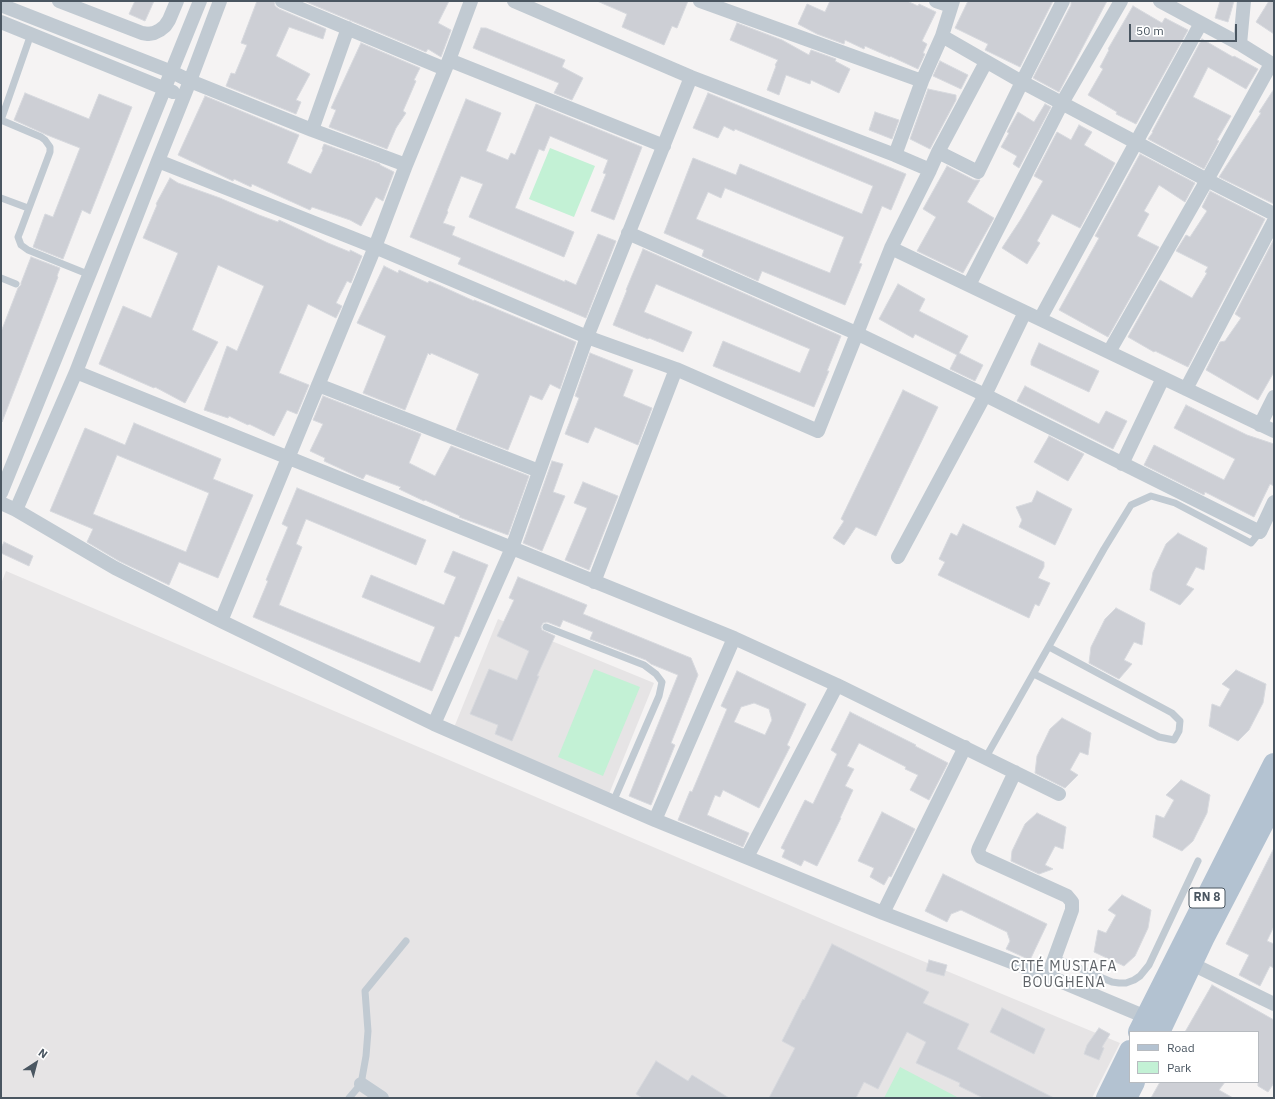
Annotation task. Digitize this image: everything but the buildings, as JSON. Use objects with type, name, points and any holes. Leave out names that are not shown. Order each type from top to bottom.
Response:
[{"type":"main road","name":"RN 8","points":[[1152,1026],[1170,972],[1274,764]]},
{"type":"main road","name":"RN 8","points":[[1152,1026],[1192,964],[1203,939],[1274,802]]},
{"type":"main road","points":[[1107,1098],[1129,1053]]},
{"type":"main road","points":[[1126,1098],[1134,1083]]},
{"type":"street","points":[[59,1],[148,34],[154,33],[165,26],[169,20],[176,1]]},
{"type":"street","points":[[1,493],[200,1]]},
{"type":"street","points":[[16,510],[76,372],[220,1]]},
{"type":"street","points":[[282,1],[348,28],[664,146]]},
{"type":"street","points":[[221,621],[375,247],[471,1]]},
{"type":"street","points":[[514,1],[690,77],[895,155],[930,170]]},
{"type":"street","points":[[895,155],[922,81],[942,36],[952,4],[936,1]]},
{"type":"street","points":[[938,152],[978,172],[1063,1]]},
{"type":"street","points":[[969,285],[1062,103],[1121,1]]},
{"type":"street","points":[[1109,352],[1272,65],[1240,44],[1160,1]]},
{"type":"street","points":[[1240,44],[1244,1]]},
{"type":"street","points":[[708,2],[922,81]]},
{"type":"street","points":[[1,5],[172,72],[190,81],[312,130],[406,165]]},
{"type":"street","points":[[1,22],[184,96]]},
{"type":"street","points":[[1040,319],[1201,23]]},
{"type":"street","points":[[312,130],[348,28]]},
{"type":"street","points":[[942,36],[1022,82],[1274,214]]},
{"type":"street","points":[[158,161],[375,247],[587,336],[676,369],[818,431],[891,248],[938,152],[986,62]]},
{"type":"street","points":[[434,724],[512,548],[587,336],[664,146],[690,77]]},
{"type":"street","points":[[1186,389],[1274,221]]},
{"type":"street","points":[[628,232],[856,333],[1260,532],[1274,502]]},
{"type":"street","points":[[891,248],[1274,431]]},
{"type":"street","points":[[898,557],[985,396],[1025,312]]},
{"type":"street","points":[[594,582],[676,369]]},
{"type":"street","points":[[76,372],[734,638],[838,685],[1060,794]]},
{"type":"street","points":[[1122,464],[1163,378]]},
{"type":"street","points":[[318,384],[539,471]]},
{"type":"street","points":[[1260,425],[1274,397]]},
{"type":"street","points":[[1,503],[16,510],[115,568],[434,724],[655,820],[883,913],[1048,976],[1152,1026]]},
{"type":"street","points":[[655,820],[734,638]]},
{"type":"street","points":[[747,857],[838,685]]},
{"type":"street","points":[[883,913],[965,747]]},
{"type":"street","points":[[1015,772],[978,848],[978,851],[981,857],[1067,896],[1072,902],[1072,910],[1048,976]]},
{"type":"street","points":[[1192,964],[1274,1004]]},
{"type":"street","points":[[361,1084],[382,1098]]},
{"type":"lane","points":[[30,34],[1,120],[41,137],[48,144],[50,152],[18,237],[21,245],[28,250],[90,275]]},
{"type":"lane","points":[[1,198],[28,208]]},
{"type":"lane","points":[[1,278],[16,284]]},
{"type":"lane","points":[[986,757],[1130,505],[1151,496],[1175,503],[1251,543],[1260,532]]},
{"type":"lane","points":[[546,627],[644,665],[656,674],[662,682],[659,696],[613,802]]},
{"type":"lane","points":[[1034,674],[1160,737],[1174,740],[1179,731],[1180,721],[1172,713],[1049,647]]},
{"type":"lane","points":[[1055,958],[1112,982],[1126,983],[1140,976],[1149,964],[1198,861]]},
{"type":"lane","points":[[349,1098],[361,1084],[366,1056],[368,1030],[365,991],[406,941]]},
{"type":"shaded area","points":[[6,571],[836,925],[1120,1043],[1092,1098],[1,1098],[1,584]]},
{"type":"shaded area","points":[[498,619],[654,683],[609,794],[453,730]]},
{"type":"green space","points":[[550,148],[595,166],[574,217],[529,199]]},
{"type":"green space","points":[[594,669],[640,687],[603,776],[558,757]]},
{"type":"green space","points":[[900,1067],[957,1097],[884,1098]]},
{"type":"district","name":"CITÉ MUSTAFA BOUGHENA","points":[[1064,976]]}]
